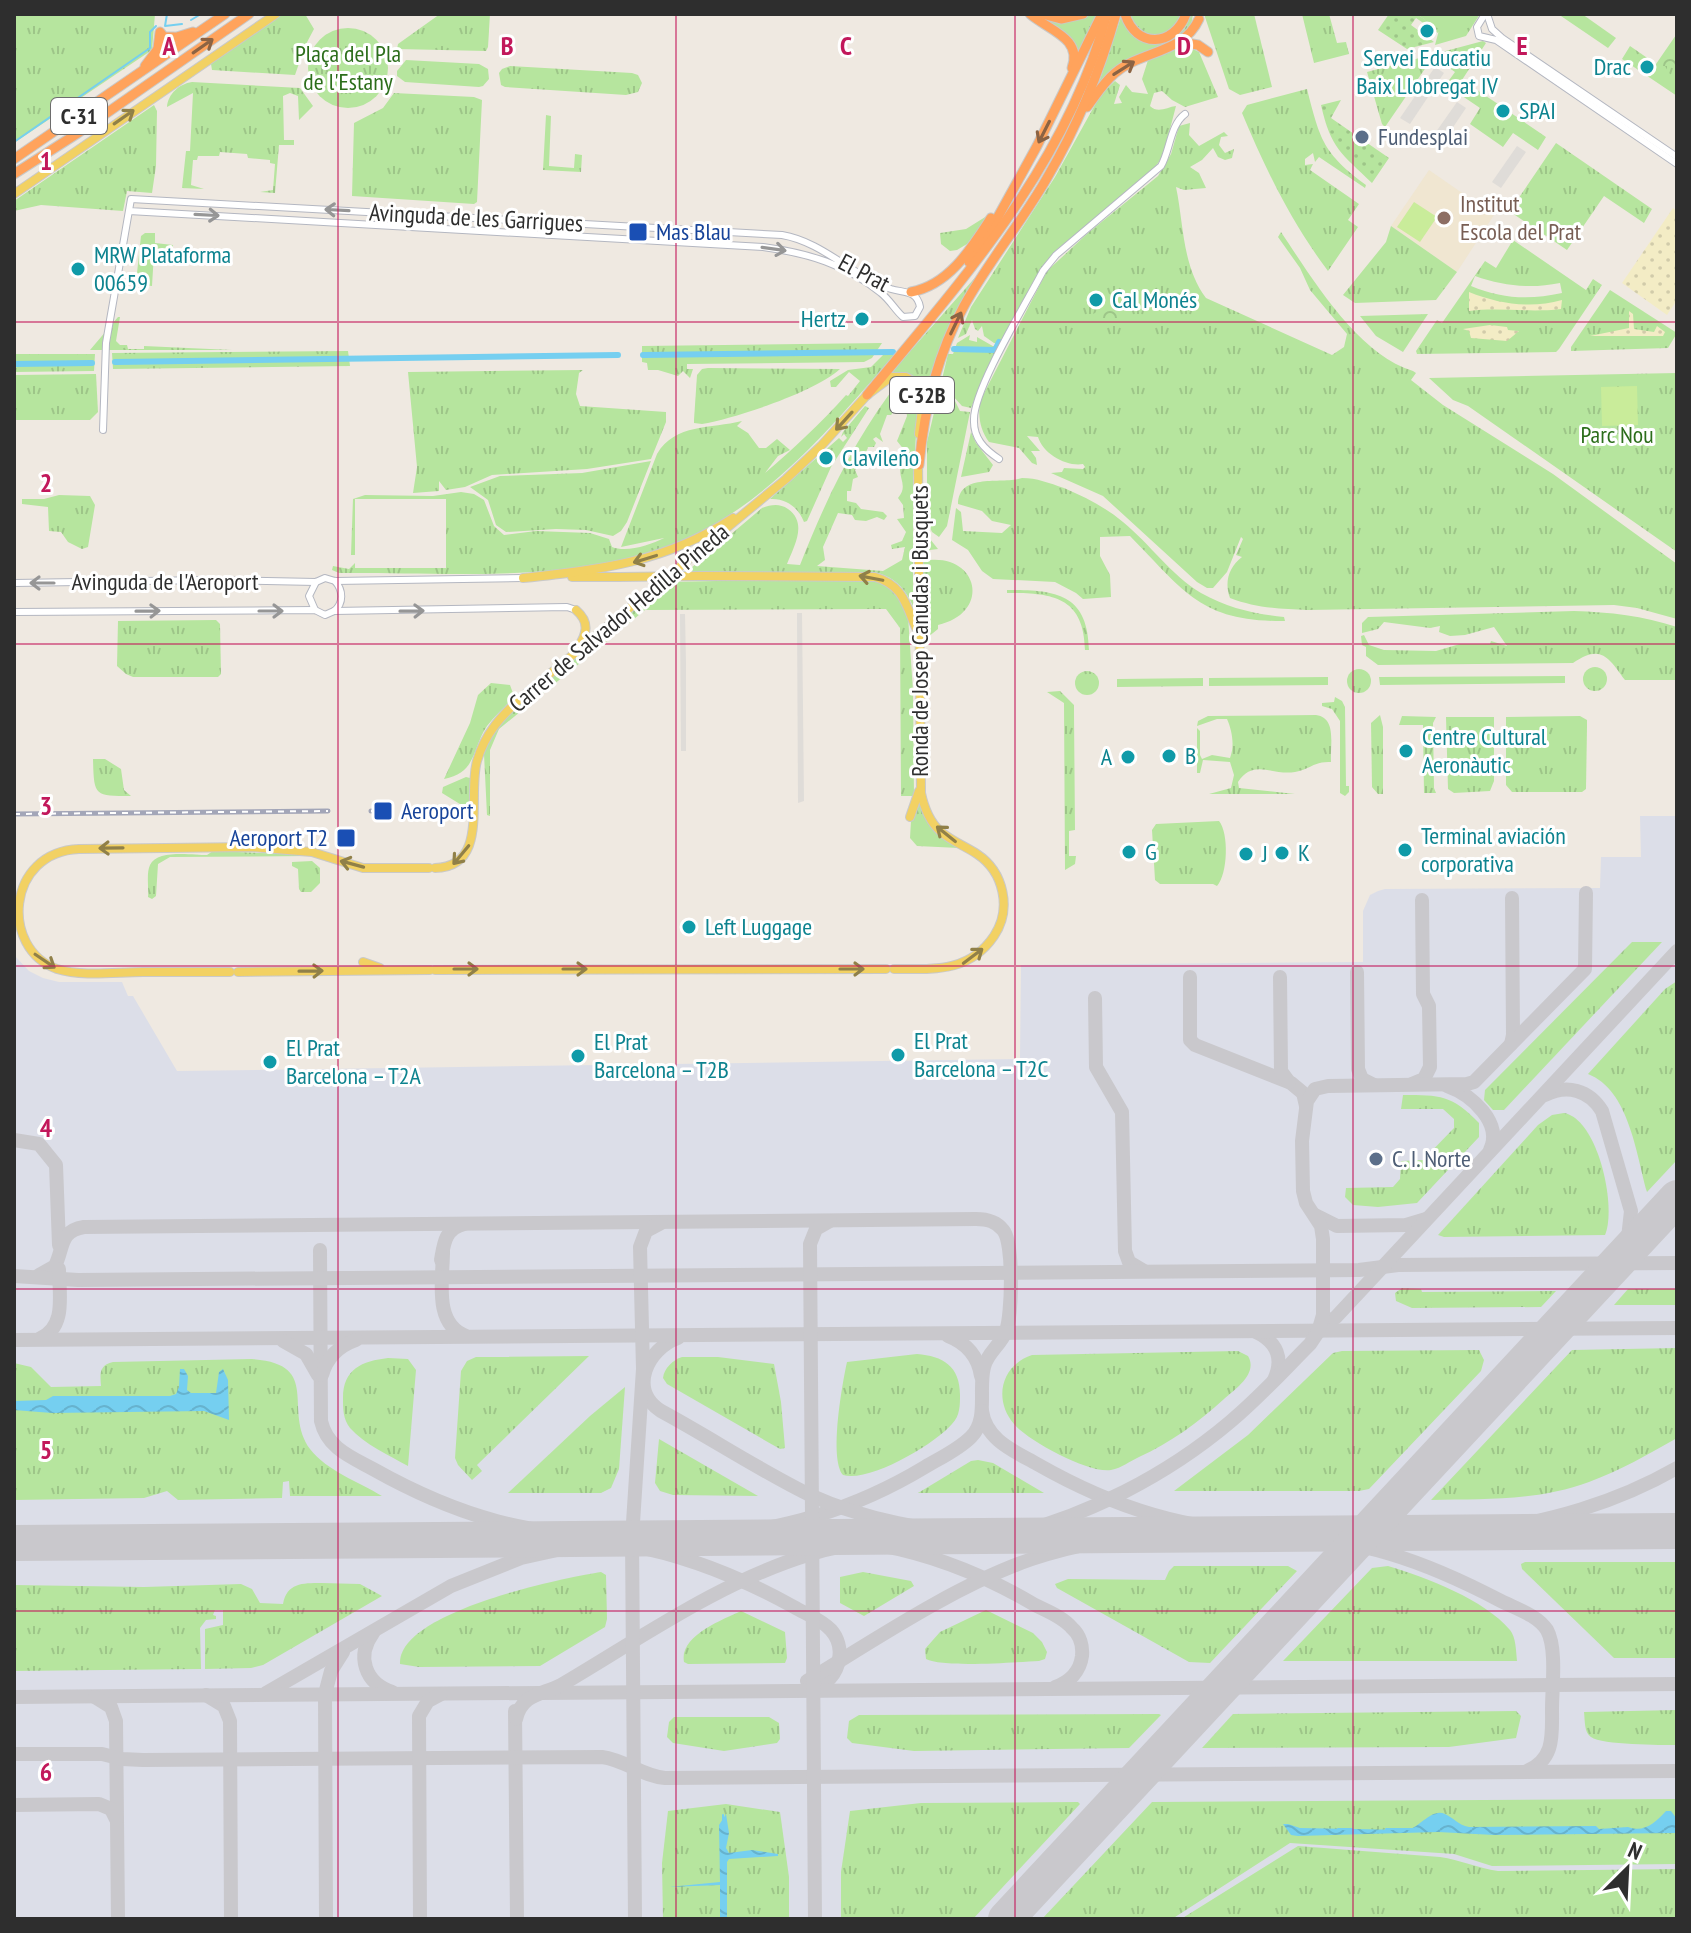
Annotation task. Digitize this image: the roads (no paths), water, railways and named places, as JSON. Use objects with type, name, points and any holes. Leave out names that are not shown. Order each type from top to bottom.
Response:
[{"type":"highway","name":"C-31","points":[[14,159],[225,14]]},
{"type":"highway","name":"C-31","points":[[14,174],[249,14]]},
{"type":"highway","points":[[1030,14],[1063,36],[1074,48],[1075,59],[1065,90]]},
{"type":"highway","points":[[1042,14],[1061,19],[1083,14]]},
{"type":"highway","points":[[934,315],[984,242],[1104,14]]},
{"type":"highway","name":"C-32B","points":[[867,395],[1015,211],[1066,122],[1087,73],[1104,14]]},
{"type":"highway","name":"C-32B","points":[[919,465],[926,412],[937,368],[958,317],[1035,199],[1074,127],[1096,76],[1116,14]]},
{"type":"highway","points":[[1125,14],[1138,35],[1156,40],[1175,33],[1186,14]]},
{"type":"highway","points":[[1074,127],[1099,90],[1116,72],[1181,42],[1191,33],[1198,16]]},
{"type":"highway","points":[[142,70],[166,40],[210,24]]},
{"type":"highway","points":[[1181,42],[1198,45],[1208,52]]},
{"type":"highway","points":[[911,292],[931,286],[955,267],[1022,172]]},
{"type":"main road","points":[[14,194],[276,14]]},
{"type":"main road","name":"C-32B","points":[[867,395],[896,376],[911,379],[920,389],[923,399],[916,451],[919,465]]},
{"type":"main road","name":"Carrer de Salvador Hedilla Pineda","points":[[67,971],[48,965],[31,950],[18,924],[18,897],[27,876],[42,861],[61,851],[82,848],[251,847],[312,852],[363,868],[454,865],[470,846],[476,764],[492,727],[523,696],[763,498],[821,446],[867,395]]},
{"type":"main road","name":"Ronda de Josep Canudas i Busquets","points":[[67,971],[940,970],[962,964],[989,943],[1003,915],[1004,893],[997,876],[985,860],[948,837],[935,825],[925,809],[921,786],[918,633],[919,465]]},
{"type":"main road","points":[[523,578],[607,568],[647,559],[703,535],[763,498]]},
{"type":"main road","points":[[523,578],[875,577],[888,582],[903,596],[918,633]]},
{"type":"main road","points":[[572,656],[586,630],[584,618],[576,610]]},
{"type":"main road","points":[[910,817],[921,786]]},
{"type":"main road","points":[[363,962],[384,970]]},
{"type":"street","points":[[1486,14],[1476,32],[1479,36],[1496,40],[1677,164]]},
{"type":"street","points":[[1486,14],[1491,27],[1486,37]]},
{"type":"street","points":[[1480,23],[1491,27],[1677,157]]},
{"type":"street","points":[[999,459],[990,453],[976,434],[975,408],[983,386],[1043,271],[1056,255],[1156,172],[1168,152],[1178,119],[1185,114]]},
{"type":"street","name":"Avinguda de les Garrigues","points":[[818,249],[792,237],[766,234],[131,199],[129,211],[763,247],[804,254],[852,273],[881,293],[905,317],[915,316],[920,309],[919,301],[911,292]]},
{"type":"street","points":[[103,430],[106,343],[129,211]]},
{"type":"street","name":"El Prat","points":[[818,249],[882,286],[911,292]]},
{"type":"street","name":"Avinguda de l'Aeroport","points":[[14,583],[523,578]]},
{"type":"street","points":[[334,611],[339,607],[341,597],[335,581]]},
{"type":"street","points":[[315,610],[309,596],[316,582]]},
{"type":"street","name":"Avinguda de l'Aeroport","points":[[14,612],[315,610],[325,615],[334,611],[567,607],[576,610]]},
{"type":"water","points":[[180,1369],[184,1369],[188,1376],[187,1390],[191,1393],[216,1393],[219,1372],[223,1369],[228,1380],[229,1420],[204,1411],[52,1413],[14,1410],[14,1401],[46,1400],[53,1396],[170,1396],[176,1394],[179,1387]]},
{"type":"water","points":[[1666,1811],[1671,1811],[1677,1819],[1677,1833],[1494,1835],[1438,1832],[1298,1836],[1291,1835],[1283,1824],[1300,1828],[1408,1830],[1440,1813],[1469,1827],[1596,1826],[1599,1829],[1639,1829],[1653,1823]]},
{"type":"water","points":[[726,1814],[729,1833],[726,1848],[729,1853],[752,1850],[778,1856],[729,1859],[727,1919],[720,1919],[720,1885],[669,1887],[720,1882],[719,1825]]},
{"type":"waterway","points":[[167,14],[165,26],[182,24]]},
{"type":"waterway","points":[[191,20],[201,14]]},
{"type":"waterway","points":[[14,142],[150,48],[150,32],[156,26]]},
{"type":"waterway","points":[[954,349],[995,350],[999,342]]},
{"type":"waterway","points":[[643,355],[893,352]]},
{"type":"waterway","points":[[115,362],[618,355]]},
{"type":"waterway","points":[[14,364],[92,363]]},
{"type":"waterway","points":[[723,1815],[723,1822]]},
{"type":"waterway","points":[[1338,1829],[1352,1829]]},
{"type":"waterway","points":[[1386,1829],[1412,1829]]},
{"type":"railway","points":[[14,814],[328,811]]},
{"type":"railway","points":[[371,811],[376,811]]},
{"type":"place","name":"Servei Educatiu Baix Llobregat IV","points":[[1427,31]]},
{"type":"place","name":"Drac","points":[[1647,67]]},
{"type":"place","name":"SPAI","points":[[1503,111]]},
{"type":"place","name":"Fundesplai","points":[[1362,137]]},
{"type":"place","name":"Institut Escola del Prat","points":[[1444,218]]},
{"type":"place","name":"Mas Blau","points":[[638,232]]},
{"type":"place","name":"MRW Plataforma 00659","points":[[78,269]]},
{"type":"place","name":"Cal Monés","points":[[1096,300]]},
{"type":"place","name":"Hertz","points":[[862,319]]},
{"type":"place","name":"Clavileño","points":[[826,458]]},
{"type":"place","name":"Centre Cultural Aeronàutic","points":[[1406,751]]},
{"type":"place","name":"B","points":[[1169,756]]},
{"type":"place","name":"A","points":[[1128,757]]},
{"type":"place","name":"Aeroport","points":[[383,811]]},
{"type":"place","name":"Aeroport T2","points":[[346,838]]},
{"type":"place","name":"Terminal aviación corporativa","points":[[1405,850]]},
{"type":"place","name":"G","points":[[1129,852]]},
{"type":"place","name":"K","points":[[1282,853]]},
{"type":"place","name":"J","points":[[1246,854]]},
{"type":"place","name":"Left Luggage","points":[[689,927]]},
{"type":"place","name":"El Prat Barcelona – T2C","points":[[898,1055]]},
{"type":"place","name":"El Prat Barcelona – T2B","points":[[578,1056]]},
{"type":"place","name":"El Prat Barcelona – T2A","points":[[270,1062]]},
{"type":"place","name":"C. I. Norte","points":[[1376,1159]]},
{"type":"park label","name":"Plaça del Pla de l'Estany","points":[[348,68]]},
{"type":"park label","name":"Parc Nou","points":[[1617,435]]}]
